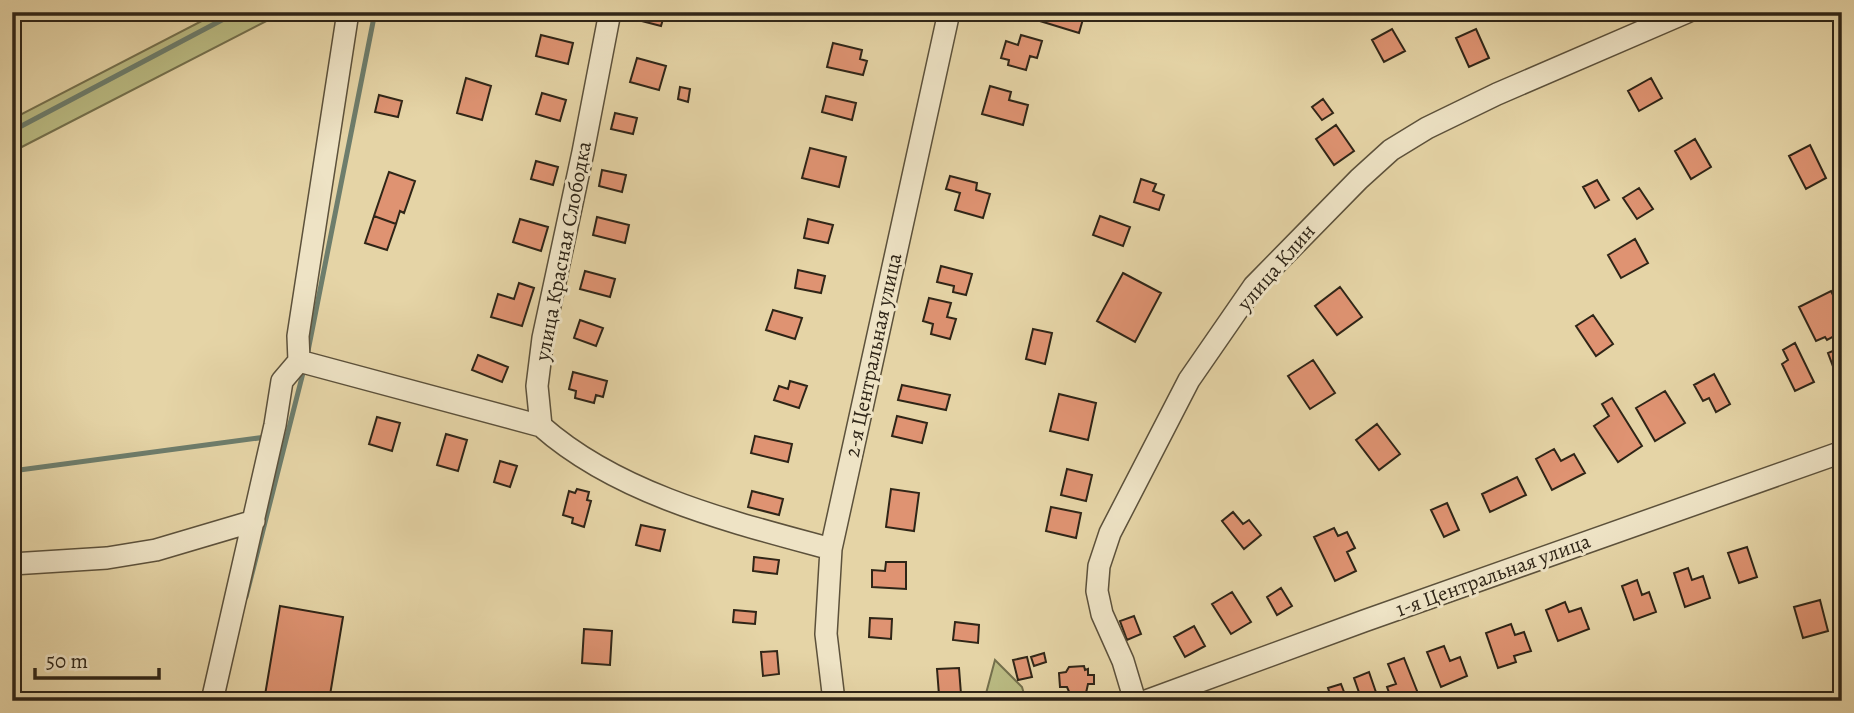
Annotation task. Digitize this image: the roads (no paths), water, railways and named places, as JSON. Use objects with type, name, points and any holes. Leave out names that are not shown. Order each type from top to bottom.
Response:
[{"type":"street","points":[[212,701],[254,521],[282,381],[299,361],[298,336],[348,12]]},
{"type":"street","name":"улица Красная Слободка","points":[[541,426],[537,387],[543,338],[610,12]]},
{"type":"street","name":"2-я Центральная улица","points":[[834,701],[826,634],[831,549],[949,12]]},
{"type":"street","name":"улица Клин","points":[[1135,701],[1123,661],[1102,614],[1097,591],[1099,566],[1110,533],[1189,380],[1254,286],[1391,150],[1427,128],[1497,94],[1687,12]]},
{"type":"street","points":[[299,361],[541,426],[564,446],[593,465],[649,490],[729,521],[831,549]]},
{"type":"street","name":"1-я Центральная улица","points":[[1146,701],[1842,452]]},
{"type":"street","points":[[12,564],[107,558],[156,550],[254,521]]},
{"type":"waterway","points":[[12,131],[237,12]]},
{"type":"waterway","points":[[307,356],[375,12]]},
{"type":"waterway","points":[[246,597],[304,369]]},
{"type":"waterway","points":[[12,471],[266,437]]}]
